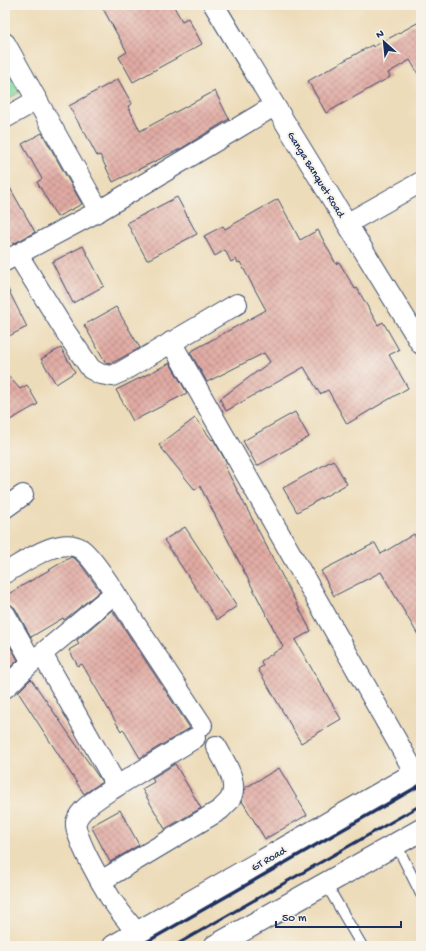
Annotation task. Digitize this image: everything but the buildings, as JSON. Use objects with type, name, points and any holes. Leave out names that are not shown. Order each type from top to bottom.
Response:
[{"type":"highway","name":"GT Road","points":[[114,946],[418,771]]},
{"type":"highway","points":[[216,946],[421,830]]},
{"type":"street","name":"Ganga Banquet Road","points":[[214,5],[274,106],[348,223],[421,344]]},
{"type":"street","points":[[5,43],[99,211]]},
{"type":"street","points":[[5,118],[37,100]]},
{"type":"street","points":[[236,304],[121,372],[112,376],[100,374],[91,369],[11,258],[99,211],[274,106]]},
{"type":"street","points":[[348,223],[421,182]]},
{"type":"street","points":[[171,342],[418,771]]},
{"type":"street","points":[[5,508],[23,495]]},
{"type":"street","points":[[5,573],[50,548],[62,545],[73,546],[81,549],[94,563],[116,593],[198,731],[95,801],[82,811],[76,822],[77,832],[84,849],[101,881],[111,898],[137,933]]},
{"type":"street","points":[[5,688],[37,658],[116,593]]},
{"type":"street","points":[[5,614],[37,658],[117,786]]},
{"type":"street","points":[[101,881],[220,810],[230,800],[233,789],[230,772],[216,746]]},
{"type":"lane","points":[[396,844],[421,894]]},
{"type":"lane","points":[[326,884],[362,946]]},
{"type":"green space","points":[[5,62],[22,91],[5,101]]},
{"type":"railway","points":[[140,946],[421,785]]},
{"type":"railway","points":[[174,946],[421,805]]}]
